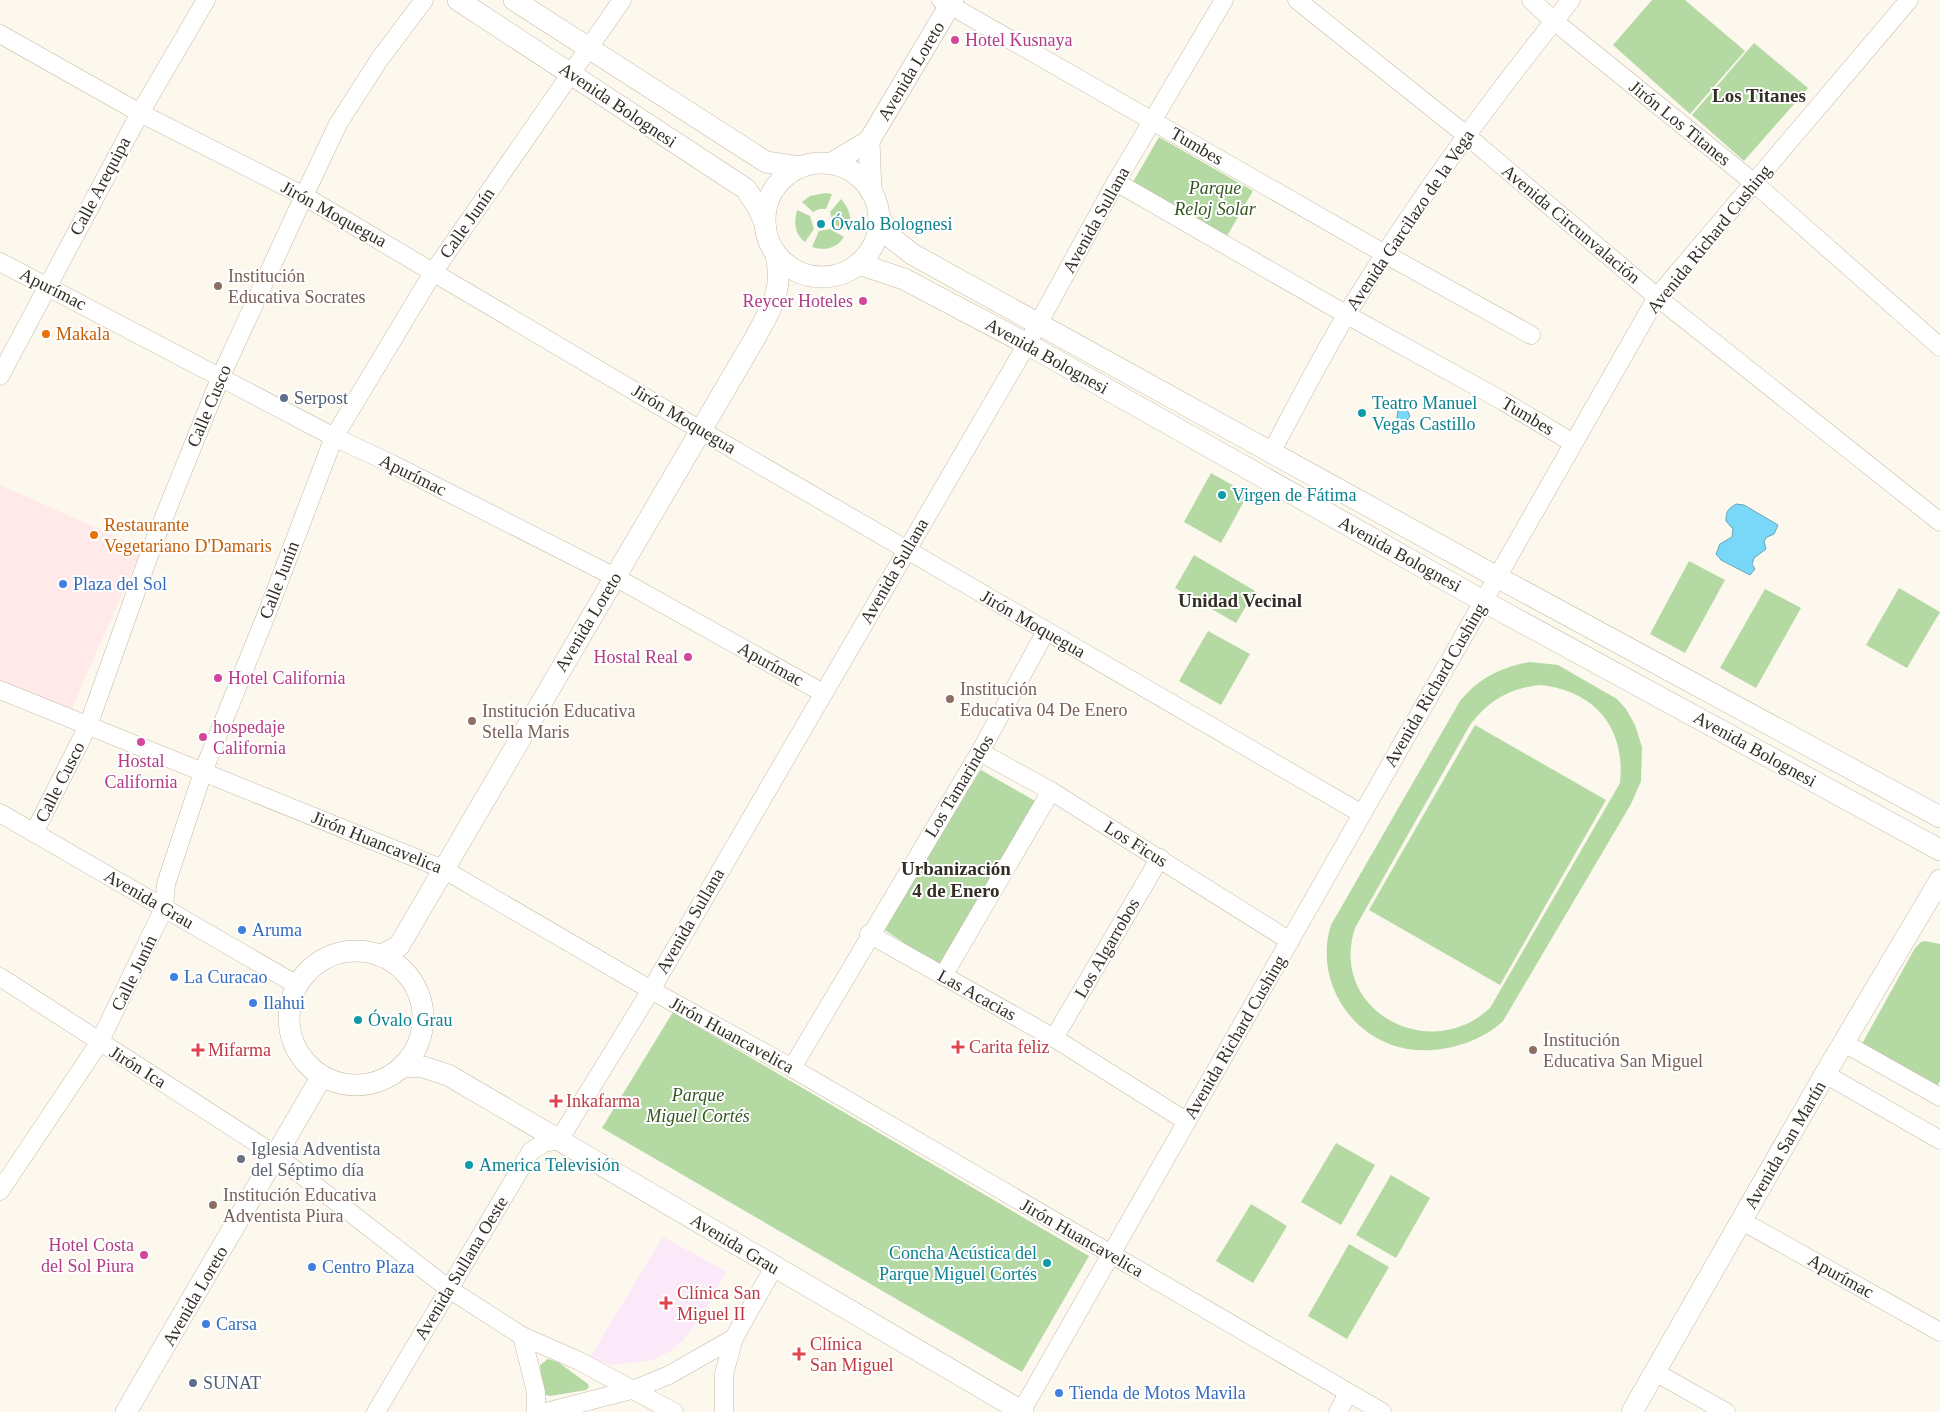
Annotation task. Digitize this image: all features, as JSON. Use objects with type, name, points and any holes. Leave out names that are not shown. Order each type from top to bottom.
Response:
[{"type":"main road","name":"Avenida Bolognesi","points":[[458,0],[746,189],[759,209],[765,224]]},
{"type":"main road","name":"Avenida Bolognesi","points":[[514,0],[766,162],[800,167]]},
{"type":"main road","name":"Avenida Loreto","points":[[830,164],[869,141],[948,2]]},
{"type":"main road","name":"Avenida Loreto","points":[[869,141],[872,192]]},
{"type":"main road","points":[[830,164],[854,173],[872,192],[879,217],[874,243],[859,264],[845,272],[830,277],[814,277],[799,273],[776,255],[768,240],[765,224],[766,207],[774,189],[787,175],[800,167],[830,164]]},
{"type":"main road","name":"Avenida Bolognesi","points":[[879,217],[893,239],[912,254],[1497,577],[1940,817]]},
{"type":"main road","name":"Avenida Loreto","points":[[776,255],[779,276],[777,298]]},
{"type":"main road","name":"Avenida Bolognesi","points":[[859,264],[904,279],[1028,344],[1483,601],[1940,850]]},
{"type":"main road","name":"Avenida Loreto","points":[[399,946],[702,431],[777,298],[794,285],[814,277]]},
{"type":"main road","name":"Avenida San Martín","points":[[1632,1412],[1825,1074],[1940,880]]},
{"type":"main road","points":[[380,956],[399,946],[402,970]]},
{"type":"main road","points":[[361,952],[380,956],[402,970],[415,988],[422,1010],[423,1025],[420,1040],[413,1054],[403,1066],[381,1080],[355,1085],[338,1083],[322,1076],[306,1063],[294,1045],[289,1025],[290,1004],[297,985],[309,970],[324,959],[342,953],[361,952]]},
{"type":"main road","name":"Avenida Grau","points":[[420,1040],[430,1058],[448,1075],[1021,1412]]},
{"type":"main road","name":"Avenida Grau","points":[[403,1066],[423,1068],[448,1075]]},
{"type":"main road","name":"Avenida Loreto","points":[[126,1412],[322,1076]]},
{"type":"street","name":"Calle Arequipa","points":[[0,376],[140,113],[206,0]]},
{"type":"street","name":"Calle Cusco","points":[[34,833],[88,726],[152,547],[221,376],[304,196],[338,124],[379,60],[424,0]]},
{"type":"street","name":"Calle Junín","points":[[0,1191],[99,1043],[164,908],[166,884],[202,772],[269,608],[334,437],[434,271],[622,0]]},
{"type":"street","name":"Avenida Sullana","points":[[559,1140],[651,990],[906,549],[1028,344],[1116,182],[1224,0]]},
{"type":"street","name":"Avenida Circunvalación","points":[[1297,0],[1466,135],[1657,297],[1940,522]]},
{"type":"street","name":"Jirón Los Titanes","points":[[1531,0],[1554,21],[1753,182],[1940,348]]},
{"type":"street","name":"Avenida Garcilazo de la Vega","points":[[1271,452],[1347,315],[1385,254],[1466,135],[1570,0]]},
{"type":"street","name":"Avenida Richard Cushing","points":[[1021,1412],[1657,297],[1909,0]]},
{"type":"street","name":"Tumbes","points":[[948,2],[1385,254],[1531,335]]},
{"type":"street","name":"Jirón Moquegua","points":[[0,34],[140,113],[304,196],[434,271],[702,431],[1362,814]]},
{"type":"street","name":"Tumbes","points":[[1116,182],[1347,315],[1503,401],[1573,444]]},
{"type":"street","name":"Apurímac","points":[[0,262],[221,376],[334,437],[400,468],[615,577],[822,693]]},
{"type":"street","name":"Los Tamarindos","points":[[792,1068],[869,934],[980,752],[1046,631]]},
{"type":"street","name":"Jirón Huancavelica","points":[[0,690],[444,869],[651,990],[792,1068],[1382,1412]]},
{"type":"street","name":"Los Ficus","points":[[980,752],[1051,791],[1290,941]]},
{"type":"street","points":[[943,976],[1051,791]]},
{"type":"street","name":"Avenida Grau","points":[[0,813],[297,985]]},
{"type":"street","name":"Los Algarrobos","points":[[1054,1038],[1160,858]]},
{"type":"street","name":"Las Acacias","points":[[869,934],[1054,1038],[1186,1121]]},
{"type":"street","name":"Jirón Ica","points":[[0,977],[99,1043],[276,1156],[449,1289],[522,1336],[579,1361],[635,1389],[674,1412]]},
{"type":"street","points":[[1844,1043],[1940,1098]]},
{"type":"street","points":[[1825,1074],[1940,1140]]},
{"type":"street","name":"Avenida Sullana Oeste","points":[[376,1412],[531,1151],[544,1144],[559,1140]]},
{"type":"street","name":"Apurímac","points":[[1742,1221],[1940,1332]]},
{"type":"street","points":[[724,1412],[724,1374],[734,1338],[774,1267]]},
{"type":"street","points":[[522,1336],[536,1392],[536,1412]]},
{"type":"street","points":[[546,1412],[635,1389],[669,1375],[734,1338]]},
{"type":"street","points":[[1655,1372],[1726,1412]]},
{"type":"street","points":[[1338,1412],[1348,1393]]},
{"type":"shaded area","name":"Plaza del Sol","points":[[0,485],[142,548],[69,715],[0,686]]},
{"type":"shaded area","name":"Clínica San Miguel II","points":[[663,1237],[726,1271],[706,1309],[684,1339],[672,1350],[653,1360],[612,1365],[590,1357]]},
{"type":"green space","points":[[1652,0],[1685,0],[1745,51],[1690,114],[1613,45]]},
{"type":"green space","points":[[1754,43],[1808,88],[1744,161],[1692,115]]},
{"type":"green space","name":"Parque Reloj Solar","points":[[1159,137],[1253,191],[1227,236],[1133,182]]},
{"type":"green space","points":[[825,193],[832,194],[826,209],[819,209],[813,212],[802,202],[810,196]]},
{"type":"green space","points":[[841,199],[850,214],[849,231],[833,224],[830,212]]},
{"type":"green space","points":[[797,210],[810,216],[814,229],[805,242],[801,239],[796,228]]},
{"type":"green space","points":[[830,229],[844,237],[841,241],[830,248],[812,247],[819,231]]},
{"type":"green space","points":[[1211,473],[1248,494],[1221,543],[1184,522]]},
{"type":"green space","points":[[1194,555],[1255,591],[1236,623],[1175,588]]},
{"type":"green space","points":[[1689,561],[1725,580],[1685,653],[1650,634]]},
{"type":"green space","points":[[1899,588],[1940,612],[1907,668],[1866,645]]},
{"type":"green space","points":[[1765,589],[1801,608],[1756,688],[1720,668]]},
{"type":"green space","points":[[1208,631],[1250,654],[1221,705],[1179,681]]},
{"type":"green space","points":[[1530,662],[1558,665],[1617,699],[1626,709],[1635,725],[1642,747],[1641,781],[1631,804],[1503,1021],[1480,1037],[1451,1047],[1436,1050],[1420,1050],[1392,1045],[1375,1037],[1360,1026],[1347,1012],[1338,997],[1331,980],[1327,962],[1327,944],[1331,925],[1460,701],[1483,680],[1500,670]],"holes":[[[1539,685],[1559,688],[1590,703],[1612,729],[1618,745],[1620,783],[1490,1008],[1466,1024],[1439,1031],[1413,1029],[1390,1020],[1370,1004],[1356,983],[1351,957],[1355,928],[1470,725],[1484,709],[1508,693]]]},
{"type":"green space","points":[[1475,725],[1606,800],[1500,985],[1369,910]]},
{"type":"green space","points":[[981,770],[1035,801],[940,967],[882,928],[929,850]]},
{"type":"green space","points":[[1925,941],[1940,944],[1940,1081],[1937,1086],[1863,1045],[1915,948]]},
{"type":"green space","name":"Parque Miguel Cortés","points":[[673,1012],[1089,1256],[1022,1372],[602,1128]]},
{"type":"green space","points":[[1336,1143],[1375,1165],[1341,1225],[1301,1202]]},
{"type":"green space","points":[[1391,1175],[1430,1198],[1396,1258],[1356,1235]]},
{"type":"green space","points":[[1251,1204],[1287,1226],[1253,1283],[1216,1261]]},
{"type":"green space","points":[[1349,1244],[1389,1267],[1347,1339],[1308,1316]]},
{"type":"green space","points":[[548,1359],[558,1362],[588,1384],[589,1387],[586,1390],[546,1395],[543,1392],[540,1365]]},
{"type":"water","points":[[1403,399],[1406,400],[1405,405],[1410,416],[1405,423],[1397,418],[1399,402]]},
{"type":"water","points":[[1736,504],[1744,505],[1778,525],[1774,534],[1767,537],[1764,541],[1766,549],[1754,558],[1752,564],[1755,569],[1750,575],[1721,560],[1716,554],[1720,544],[1732,537],[1733,529],[1726,521],[1726,515],[1729,509]]},
{"type":"place","name":"Hotel Kusnaya","points":[[955,40]]},
{"type":"place","name":"Óvalo Bolognesi","points":[[821,224]]},
{"type":"place","name":"Institución Educativa Socrates","points":[[218,286]]},
{"type":"place","name":"Reycer Hoteles","points":[[863,301]]},
{"type":"place","name":"Makala","points":[[46,334]]},
{"type":"place","name":"Serpost","points":[[284,398]]},
{"type":"place","name":"Teatro Manuel Vegas Castillo","points":[[1362,413]]},
{"type":"place","name":"Virgen de Fátima","points":[[1222,495]]},
{"type":"place","name":"Restaurante Vegetariano D'Damaris","points":[[94,535]]},
{"type":"place","name":"Plaza del Sol","points":[[63,584]]},
{"type":"place","name":"Hostal Real","points":[[688,657]]},
{"type":"place","name":"Hotel California","points":[[218,678]]},
{"type":"place","name":"Institución Educativa 04 De Enero","points":[[950,699]]},
{"type":"place","name":"Institución Educativa Stella Maris","points":[[472,721]]},
{"type":"place","name":"hospedaje California","points":[[203,737]]},
{"type":"place","name":"Hostal California","points":[[141,742]]},
{"type":"place","name":"Aruma","points":[[242,930]]},
{"type":"place","name":"La Curacao","points":[[174,977]]},
{"type":"place","name":"Ilahui","points":[[253,1003]]},
{"type":"place","name":"Óvalo Grau","points":[[358,1020]]},
{"type":"place","name":"Carita feliz","points":[[958,1047]]},
{"type":"place","name":"Mifarma","points":[[198,1050]]},
{"type":"place","name":"Institución Educativa San Miguel","points":[[1533,1050]]},
{"type":"place","name":"Inkafarma","points":[[556,1101]]},
{"type":"place","name":"Iglesia Adventista del Séptimo día","points":[[241,1159]]},
{"type":"place","name":"America Televisión","points":[[469,1165]]},
{"type":"place","name":"Institución Educativa Adventista Piura","points":[[213,1205]]},
{"type":"place","name":"Hotel Costa del Sol Piura","points":[[144,1255]]},
{"type":"place","name":"Concha Acústica del Parque Miguel Cortés","points":[[1047,1263]]},
{"type":"place","name":"Centro Plaza","points":[[312,1267]]},
{"type":"place","name":"Clínica San Miguel II","points":[[666,1303]]},
{"type":"place","name":"Carsa","points":[[206,1324]]},
{"type":"place","name":"Clínica San Miguel","points":[[799,1354]]},
{"type":"place","name":"SUNAT","points":[[193,1383]]},
{"type":"place","name":"Tienda de Motos Mavila","points":[[1059,1393]]},
{"type":"district","name":"Los Titanes","points":[[1759,95]]},
{"type":"district","name":"Unidad Vecinal","points":[[1240,600]]},
{"type":"district","name":"Urbanización 4 de Enero","points":[[956,879]]}]
